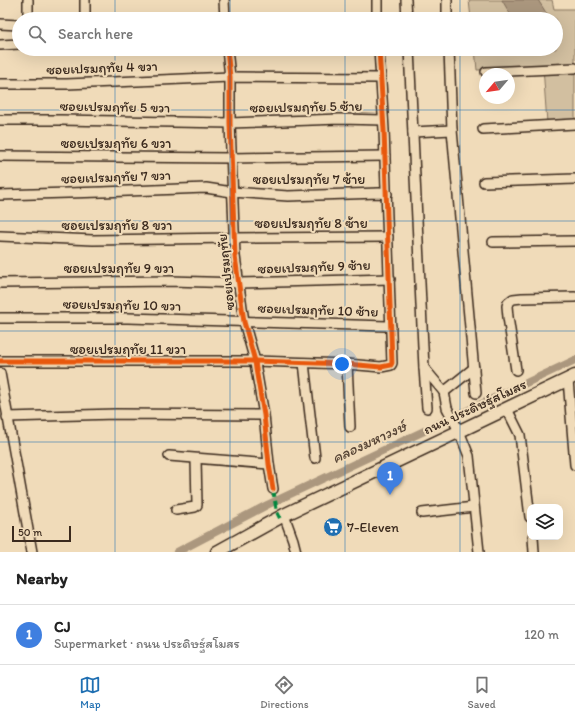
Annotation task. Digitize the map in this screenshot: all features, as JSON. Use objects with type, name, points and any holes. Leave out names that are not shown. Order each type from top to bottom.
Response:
[{"type":"street","points":[[28,0],[28,12]]},
{"type":"street","points":[[85,0],[85,12]]},
{"type":"street","points":[[224,0],[225,12]]},
{"type":"street","points":[[377,0],[377,12]]},
{"type":"street","points":[[406,0],[407,12]]},
{"type":"street","points":[[447,0],[447,12]]},
{"type":"street","points":[[0,24],[12,25]]},
{"type":"street","points":[[0,45],[12,44]]},
{"type":"street","name":"ซอยเปรมฤทัย","points":[[228,56],[230,77],[230,123],[235,256],[244,322],[255,361],[264,415],[273,489]]},
{"type":"street","points":[[379,56],[384,120],[392,328]]},
{"type":"street","points":[[408,56],[427,408]]},
{"type":"street","points":[[449,56],[452,130],[476,393]]},
{"type":"street","points":[[515,71],[575,68]]},
{"type":"street","name":"ซอยเปรมฤทัย 4 ขวา","points":[[0,84],[67,84],[230,77],[381,78]]},
{"type":"street","name":"ซอยเปรมฤทัย 5 ซ้าย","points":[[230,123],[340,119],[384,120]]},
{"type":"street","name":"ซอยเปรมฤทัย 5 ขวา","points":[[0,120],[230,123]]},
{"type":"street","points":[[483,129],[575,124]]},
{"type":"street","points":[[412,132],[452,130]]},
{"type":"street","name":"ซอยเปรมฤทัย 6 ขวา","points":[[0,156],[231,158]]},
{"type":"street","name":"ซอยเปรมฤทัย 7 ซ้าย","points":[[231,158],[385,156]]},
{"type":"street","points":[[484,182],[575,179]]},
{"type":"street","name":"ซอยเปรมฤทัย 7 ขวา","points":[[0,195],[206,188],[232,192]]},
{"type":"street","name":"ซอยเปรมฤทัย 7 ซ้าย","points":[[232,192],[288,196],[387,194]]},
{"type":"street","name":"ซอยเปรมฤทัย 8 ขวา","points":[[0,236],[93,240],[234,238]]},
{"type":"street","name":"ซอยเปรมฤทัย 8 ซ้าย","points":[[234,238],[388,237]]},
{"type":"street","points":[[493,242],[575,241]]},
{"type":"street","name":"ซอยเปรมฤทัย 9 ซ้าย","points":[[238,283],[390,279]]},
{"type":"street","name":"ซอยเปรมฤทัย 9 ขวา","points":[[0,283],[171,281],[238,283]]},
{"type":"street","points":[[516,370],[508,317],[508,303],[513,299],[522,298],[575,297]]},
{"type":"street","name":"ซอยเปรมฤทัย 10 ขวา","points":[[0,318],[128,318],[244,322]]},
{"type":"street","name":"ซอยเปรมฤทัย 10 ซ้าย","points":[[244,322],[387,326],[392,328]]},
{"type":"street","name":"ซอยเปรมฤทัย 11 ขวา","points":[[0,361],[255,361],[347,364],[380,367],[392,366],[392,328]]},
{"type":"street","points":[[304,363],[315,458]]},
{"type":"street","points":[[347,364],[350,427]]},
{"type":"street","points":[[424,368],[444,392],[447,408],[469,456],[479,552]]},
{"type":"street","points":[[444,392],[474,368]]},
{"type":"street","points":[[0,373],[32,552]]},
{"type":"street","points":[[572,377],[575,465]]},
{"type":"street","name":"ถนน ประดิษฐ์สโมสร","points":[[217,552],[284,515],[457,429],[507,409],[572,377]]},
{"type":"street","points":[[507,409],[520,435],[528,504]]},
{"type":"street","points":[[7,417],[116,414],[264,415]]},
{"type":"street","points":[[169,456],[269,464]]},
{"type":"street","points":[[176,510],[195,507],[198,505],[196,459]]},
{"type":"street","points":[[422,513],[474,507]]},
{"type":"street","points":[[284,515],[296,552]]},
{"type":"street","points":[[532,540],[534,552]]},
{"type":"shaded area","points":[[469,0],[552,0],[554,9],[575,9],[575,122],[547,123],[543,67],[479,68],[479,70],[477,70],[476,56],[563,56],[563,12],[470,12]]},
{"type":"shaded area","points":[[502,0],[538,0],[546,12],[509,12]]},
{"type":"waterway","name":"คลองมหาวงษ์","points":[[177,552],[267,505],[575,360]]},
{"type":"marked path","points":[[273,489],[277,512],[280,518]]},
{"type":"cycle path","points":[[228,56],[230,77],[230,123],[235,256],[244,322],[255,361],[264,415],[273,489]]},
{"type":"cycle path","points":[[0,361],[255,361],[347,364],[381,367],[391,365],[384,130],[379,56]]},
{"type":"place","name":"CJ","points":[[390,495]]},
{"type":"place","name":"7-Eleven","points":[[333,527]]}]
